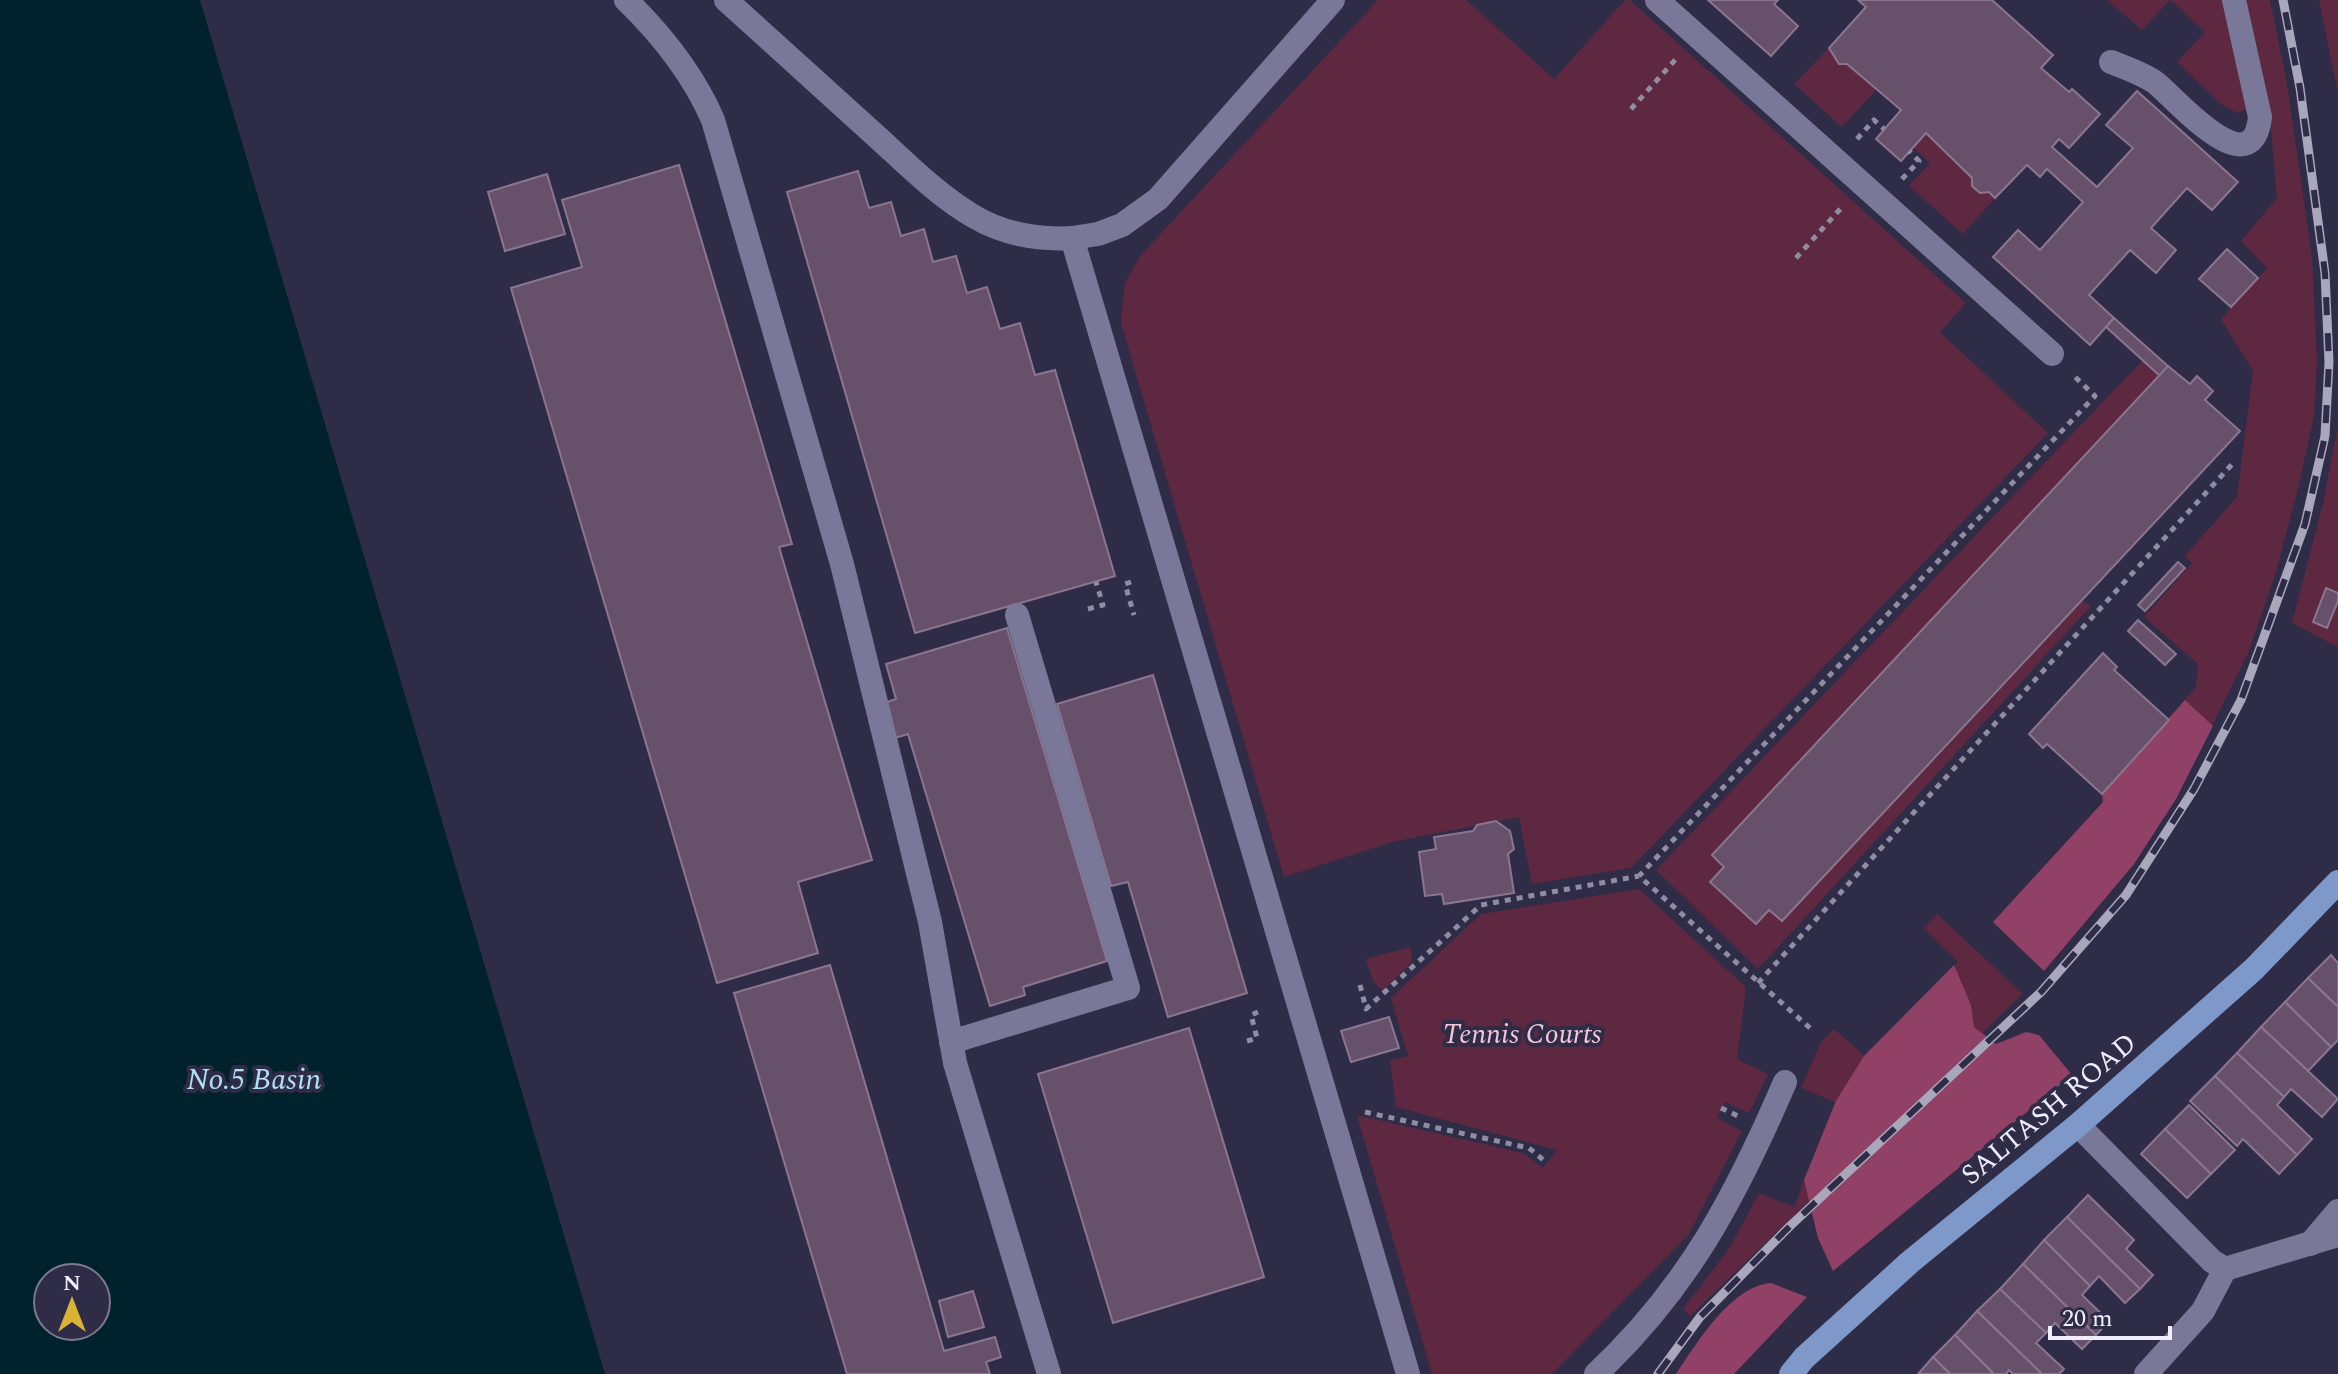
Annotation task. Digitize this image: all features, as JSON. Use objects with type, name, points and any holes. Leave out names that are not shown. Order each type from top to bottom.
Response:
[{"type":"main road","name":"SALTASH ROAD","points":[[1791,1374],[1804,1358],[1910,1262],[2078,1125],[2254,969],[2338,882]]},
{"type":"street","points":[[626,0],[652,26],[686,69],[713,120],[842,564],[930,922],[955,1063],[1049,1374]]},
{"type":"street","points":[[726,0],[915,171],[972,216],[998,228],[1051,240],[1098,234],[1122,225],[1158,199],[1333,0]]},
{"type":"street","points":[[1657,0],[2052,354]]},
{"type":"street","points":[[2111,62],[2154,82],[2207,132],[2223,140],[2249,141],[2255,136],[2260,117],[2234,0]]},
{"type":"street","points":[[1072,238],[1408,1374]]},
{"type":"street","points":[[951,1042],[1128,988],[1017,615]]},
{"type":"street","points":[[1596,1374],[1648,1320],[1701,1252],[1741,1179],[1785,1082]]},
{"type":"street","points":[[2078,1125],[2212,1261],[2225,1269]]},
{"type":"street","points":[[2310,1244],[2338,1211]]},
{"type":"street","points":[[2146,1374],[2203,1311],[2225,1269],[2338,1235]]},
{"type":"path","points":[[1631,109],[1697,36]]},
{"type":"path","points":[[1856,139],[1874,120],[1884,129]]},
{"type":"path","points":[[1901,180],[1919,161],[1909,151]]},
{"type":"path","points":[[1796,258],[1863,184]]},
{"type":"path","points":[[1360,985],[1366,1009],[1481,905],[1639,876],[2095,396],[2052,354]]},
{"type":"path","points":[[1758,983],[2235,461]]},
{"type":"path","points":[[1088,609],[1103,605],[1096,582]]},
{"type":"path","points":[[1131,582],[1125,584],[1134,615]]},
{"type":"path","points":[[1639,876],[1810,1028]]},
{"type":"path","points":[[1247,1041],[1257,1038],[1251,1015],[1258,1012]]},
{"type":"path","points":[[1329,1103],[1529,1148],[1547,1163]]},
{"type":"green space","points":[[1378,0],[1466,0],[1554,79],[1625,0],[1630,0],[1966,303],[1940,332],[2048,433],[1631,868],[1532,884],[1519,817],[1392,842],[1284,877],[1121,323],[1125,283],[1141,255]]},
{"type":"green space","points":[[2107,0],[2170,0],[2142,30]]},
{"type":"green space","points":[[2170,0],[2226,0],[2246,109],[2237,113],[2221,104],[2177,62],[2205,32]]},
{"type":"green space","points":[[2246,0],[2270,0],[2287,84],[2312,257],[2317,360],[2314,416],[2276,572],[2249,651],[2176,799],[2134,864],[2044,971],[1993,922],[2103,802],[2102,794],[2196,687],[2198,664],[2144,617],[2192,563],[2185,556],[2237,497],[2253,371],[2221,319],[2267,268],[2241,241],[2277,198],[2269,107]]},
{"type":"green space","points":[[2319,0],[2338,0],[2338,93]]},
{"type":"green space","points":[[1829,48],[1839,63],[1847,64],[1876,90],[1842,127],[1794,84]]},
{"type":"green space","points":[[1926,133],[1972,178],[1972,186],[1980,193],[1989,192],[1995,198],[1963,234],[1909,186],[1930,163],[1913,147]]},
{"type":"green space","points":[[2143,360],[2160,376],[1712,855],[1724,867],[1710,882],[1755,924],[1769,910],[1782,921],[2082,600],[2091,606],[1758,969],[1656,870]]},
{"type":"green space","points":[[2338,426],[2338,647],[2292,623],[2323,503]]},
{"type":"green space","name":"Tennis Courts","points":[[1639,889],[1746,987],[1737,1059],[1768,1074],[1749,1113],[1725,1102],[1717,1118],[1742,1131],[1689,1234],[1552,1374],[1432,1374],[1357,1115],[1523,1153],[1543,1168],[1557,1150],[1396,1107],[1390,1060],[1408,1056],[1391,998],[1481,914]]},
{"type":"green space","points":[[1937,914],[2023,994],[1690,1316],[1683,1309],[1729,1249],[1759,1193],[1794,1207],[1835,1102],[1801,1088],[1821,1042],[1834,1029],[1865,1056],[1958,962],[1923,928]]},
{"type":"green space","points":[[1411,947],[1412,962],[1382,991],[1373,981],[1366,959]]},
{"type":"shaded area","points":[[2185,700],[2213,726],[2176,799],[2134,864],[2044,971],[1993,922],[2103,802],[2102,794]]},
{"type":"shaded area","points":[[1954,965],[1971,1005],[1974,1027],[1996,1044],[2026,1032],[2039,1035],[2072,1075],[1833,1271],[1818,1238],[1804,1180],[1836,1101],[1864,1056]]},
{"type":"shaded area","points":[[1771,1283],[1807,1297],[1734,1374],[1676,1374],[1705,1332],[1729,1305],[1756,1286]]},
{"type":"water","name":"No.5 Basin","points":[[0,0],[200,0],[605,1374],[0,1374]]},
{"type":"building","points":[[1708,0],[1778,0],[1774,4],[1798,26],[1771,56]]},
{"type":"building","points":[[1858,0],[1992,0],[2053,55],[2041,68],[2069,92],[2072,89],[2100,114],[2069,148],[2059,139],[2052,147],[2097,187],[2133,148],[2106,125],[2137,91],[2238,182],[2212,210],[2187,188],[2151,228],[2176,250],[2156,273],[2130,250],[2089,295],[2114,318],[2090,345],[1993,257],[2018,230],[2040,250],[2083,202],[2047,169],[2040,177],[2027,165],[1995,198],[1989,192],[1980,193],[1972,186],[1972,178],[1926,133],[1901,161],[1876,139],[1901,110],[1847,64],[1839,64],[1829,48],[1866,7]]},
{"type":"building","points":[[679,165],[792,544],[779,547],[872,860],[798,882],[818,953],[717,983],[511,288],[582,267],[562,200]]},
{"type":"building","points":[[858,171],[869,208],[891,202],[901,236],[924,229],[933,262],[956,256],[967,293],[987,287],[1000,329],[1020,323],[1035,375],[1055,370],[1115,576],[915,633],[787,192]]},
{"type":"building","points":[[547,174],[565,234],[505,251],[488,192]]},
{"type":"building","points":[[2227,249],[2258,278],[2231,307],[2199,279]]},
{"type":"building","points":[[2114,318],[2168,366],[2160,376],[2106,327]]},
{"type":"building","points":[[2168,366],[2190,384],[2197,376],[2213,391],[2205,400],[2240,431],[1782,921],[1769,910],[1756,924],[1710,882],[1724,867],[1712,855]]},
{"type":"building","points":[[2178,562],[2185,568],[2145,611],[2138,605]]},
{"type":"building","points":[[2326,588],[2338,593],[2327,628],[2313,622]]},
{"type":"building","points":[[2138,620],[2176,654],[2165,665],[2128,631]]},
{"type":"building","points":[[1007,628],[1107,961],[1023,987],[1025,995],[990,1006],[908,734],[895,738],[884,703],[896,699],[886,664]]},
{"type":"building","points":[[2103,653],[2117,667],[2114,670],[2169,720],[2102,794],[2047,744],[2043,748],[2029,734]]},
{"type":"building","points":[[1153,675],[1247,993],[1168,1017],[1128,882],[1111,886],[1057,704]]},
{"type":"building","points":[[1496,821],[1510,831],[1514,849],[1508,854],[1514,893],[1444,904],[1442,894],[1425,896],[1419,852],[1436,849],[1434,837],[1473,831],[1477,825]]},
{"type":"building","points":[[2331,955],[2338,963],[2338,1007],[2308,978]]},
{"type":"building","points":[[830,965],[944,1351],[995,1337],[1001,1357],[986,1362],[990,1374],[847,1374],[734,993]]},
{"type":"building","points":[[2308,978],[2338,1007],[2338,1040],[2331,1047],[2285,1002]]},
{"type":"building","points":[[2285,1002],[2331,1047],[2308,1071],[2261,1027]]},
{"type":"building","points":[[1389,1017],[1399,1048],[1351,1062],[1341,1031]]},
{"type":"building","points":[[2261,1027],[2338,1099],[2322,1117],[2291,1089],[2284,1097],[2237,1053]]},
{"type":"building","points":[[1189,1028],[1264,1277],[1113,1323],[1038,1074]]},
{"type":"building","points":[[2237,1053],[2284,1097],[2277,1105],[2312,1139],[2297,1155],[2215,1076]]},
{"type":"building","points":[[2215,1076],[2297,1155],[2279,1174],[2243,1139],[2237,1146],[2190,1101]]},
{"type":"building","points":[[2189,1105],[2235,1150],[2211,1174],[2165,1129]]},
{"type":"building","points":[[2165,1129],[2211,1174],[2187,1198],[2141,1154]]},
{"type":"building","points":[[2088,1195],[2134,1240],[2126,1249],[2153,1275],[2140,1289],[2067,1217]]},
{"type":"building","points":[[2067,1217],[2140,1289],[2125,1303],[2099,1276],[2090,1286],[2044,1240]]},
{"type":"building","points":[[2044,1240],[2090,1286],[2082,1295],[2109,1321],[2096,1335],[2023,1264]]},
{"type":"building","points":[[2023,1264],[2096,1335],[2082,1349],[2055,1323],[2046,1333],[2000,1289]]},
{"type":"building","points":[[2000,1289],[2046,1333],[2036,1343],[2064,1369],[2059,1374],[2042,1374],[1977,1311]]},
{"type":"building","points":[[973,1291],[984,1327],[948,1337],[939,1301]]},
{"type":"building","points":[[1977,1311],[2042,1374],[2013,1374],[2009,1370],[2006,1374],[1994,1374],[1955,1335]]},
{"type":"building","points":[[1955,1335],[1994,1374],[1950,1374],[1933,1357]]},
{"type":"building","points":[[1933,1357],[1950,1374],[1918,1374]]},
{"type":"railway","points":[[1658,1374],[1700,1317],[1790,1226],[2041,992],[2126,895],[2194,789],[2241,700],[2305,524],[2325,436],[2329,362],[2325,273],[2300,88],[2283,0]]}]
